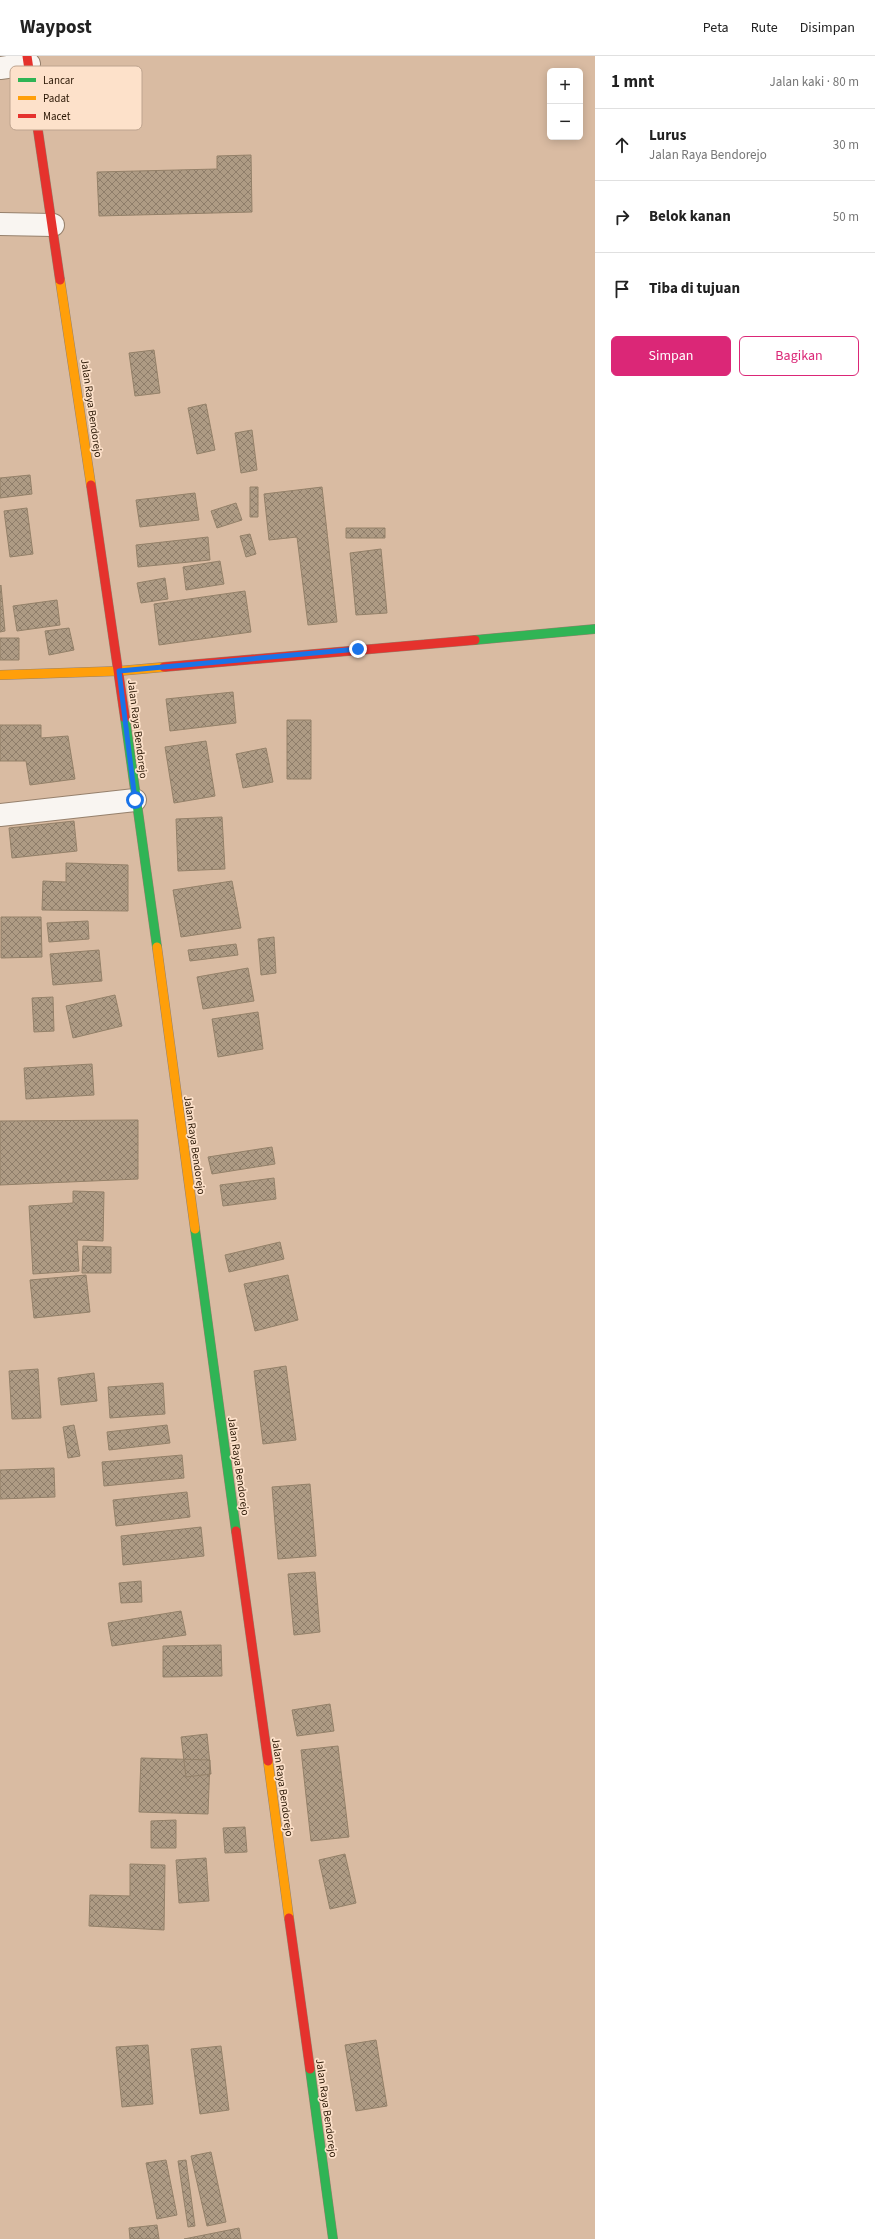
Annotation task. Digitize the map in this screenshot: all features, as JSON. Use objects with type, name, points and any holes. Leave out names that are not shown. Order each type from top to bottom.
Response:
[{"type":"main road","name":"Jalan Raya Bendorejo","points":[[39,130],[119,671],[135,800],[333,2239]]},
{"type":"main road","points":[[0,675],[119,671],[595,629]]},
{"type":"street","points":[[0,68],[28,60]]},
{"type":"street","points":[[0,224],[53,225]]},
{"type":"street","points":[[0,815],[135,800]]},
{"type":"building","points":[[251,155],[252,212],[99,216],[97,172],[217,169],[217,156]]},
{"type":"building","points":[[154,350],[160,393],[135,396],[129,353]]},
{"type":"building","points":[[206,404],[215,450],[197,454],[188,408]]},
{"type":"building","points":[[252,430],[257,470],[241,473],[235,433]]},
{"type":"building","points":[[30,475],[32,494],[0,498],[0,478]]},
{"type":"building","points":[[250,487],[258,487],[258,517],[250,517]]},
{"type":"building","points":[[322,487],[337,622],[308,625],[297,537],[269,540],[264,494]]},
{"type":"building","points":[[195,493],[199,520],[140,527],[136,500]]},
{"type":"building","points":[[236,503],[242,520],[217,528],[211,511]]},
{"type":"building","points":[[27,508],[33,554],[10,557],[4,511]]},
{"type":"building","points":[[346,528],[385,528],[385,538],[346,538]]},
{"type":"building","points":[[250,534],[256,554],[246,557],[240,536]]},
{"type":"building","points":[[208,537],[210,560],[138,567],[136,545]]},
{"type":"building","points":[[381,549],[387,613],[356,615],[350,553]]},
{"type":"building","points":[[220,561],[224,584],[186,590],[183,567]]},
{"type":"building","points":[[165,578],[168,599],[141,603],[137,583]]},
{"type":"building","points":[[1,585],[5,631],[0,632],[0,586]]},
{"type":"building","points":[[245,591],[251,632],[159,645],[154,604]]},
{"type":"building","points":[[57,600],[60,625],[17,631],[13,606]]},
{"type":"building","points":[[69,628],[74,650],[49,655],[45,631]]},
{"type":"building","points":[[0,638],[19,638],[19,660],[0,660]]},
{"type":"building","points":[[233,692],[236,723],[170,731],[166,699]]},
{"type":"building","points":[[287,720],[311,720],[311,779],[287,779]]},
{"type":"building","points":[[0,725],[41,725],[41,738],[68,736],[75,779],[30,785],[26,761],[0,761]]},
{"type":"building","points":[[206,741],[215,796],[174,803],[165,747]]},
{"type":"building","points":[[266,748],[273,782],[243,788],[236,754]]},
{"type":"building","points":[[222,817],[225,869],[178,871],[176,819]]},
{"type":"building","points":[[74,821],[77,851],[12,858],[9,828]]},
{"type":"building","points":[[66,863],[128,865],[128,911],[42,910],[43,881],[66,882]]},
{"type":"building","points":[[232,881],[241,928],[181,937],[173,890]]},
{"type":"building","points":[[1,917],[41,917],[42,957],[1,958]]},
{"type":"building","points":[[88,921],[89,939],[49,942],[47,923]]},
{"type":"building","points":[[274,937],[276,973],[261,975],[258,939]]},
{"type":"building","points":[[236,944],[238,955],[190,961],[188,950]]},
{"type":"building","points":[[99,950],[102,981],[53,985],[50,954]]},
{"type":"building","points":[[248,968],[254,1001],[203,1009],[197,977]]},
{"type":"building","points":[[115,995],[122,1026],[73,1038],[66,1006]]},
{"type":"building","points":[[53,997],[54,1031],[34,1032],[32,998]]},
{"type":"building","points":[[258,1012],[263,1049],[218,1057],[212,1019]]},
{"type":"building","points":[[92,1064],[94,1095],[26,1099],[24,1068]]},
{"type":"building","points":[[138,1120],[138,1179],[0,1185],[0,1121]]},
{"type":"building","points":[[272,1147],[275,1164],[212,1174],[208,1157]]},
{"type":"building","points":[[274,1178],[276,1199],[223,1206],[220,1185]]},
{"type":"building","points":[[73,1191],[104,1192],[103,1241],[77,1240],[79,1271],[33,1274],[29,1206],[73,1203]]},
{"type":"building","points":[[280,1242],[284,1259],[229,1272],[225,1255]]},
{"type":"building","points":[[83,1246],[111,1247],[111,1273],[82,1273]]},
{"type":"building","points":[[86,1275],[90,1312],[34,1318],[30,1280]]},
{"type":"building","points":[[288,1275],[298,1320],[255,1331],[244,1284]]},
{"type":"building","points":[[286,1366],[296,1440],[263,1444],[254,1371]]},
{"type":"building","points":[[38,1369],[41,1418],[12,1419],[9,1371]]},
{"type":"building","points":[[94,1373],[97,1401],[61,1405],[58,1378]]},
{"type":"building","points":[[163,1383],[165,1414],[110,1418],[108,1387]]},
{"type":"building","points":[[74,1425],[80,1456],[68,1458],[63,1427]]},
{"type":"building","points":[[167,1425],[170,1443],[109,1450],[107,1432]]},
{"type":"building","points":[[182,1455],[184,1478],[104,1486],[102,1462]]},
{"type":"building","points":[[54,1468],[55,1497],[0,1499],[0,1470]]},
{"type":"building","points":[[310,1484],[316,1556],[278,1559],[272,1487]]},
{"type":"building","points":[[187,1492],[190,1517],[116,1526],[113,1500]]},
{"type":"building","points":[[201,1527],[204,1556],[123,1565],[121,1536]]},
{"type":"building","points":[[315,1572],[320,1632],[294,1635],[288,1574]]},
{"type":"building","points":[[141,1581],[142,1602],[121,1603],[119,1583]]},
{"type":"building","points":[[181,1611],[186,1635],[112,1646],[108,1623]]},
{"type":"building","points":[[221,1645],[222,1676],[163,1677],[163,1646]]},
{"type":"building","points":[[330,1704],[334,1731],[297,1736],[292,1710]]},
{"type":"building","points":[[207,1734],[211,1774],[186,1777],[181,1737]]},
{"type":"building","points":[[338,1746],[349,1837],[311,1841],[301,1750]]},
{"type":"building","points":[[141,1758],[210,1760],[208,1814],[139,1812]]},
{"type":"building","points":[[176,1820],[176,1848],[151,1848],[151,1821]]},
{"type":"building","points":[[245,1827],[247,1852],[225,1853],[223,1828]]},
{"type":"building","points":[[345,1854],[356,1903],[330,1909],[319,1860]]},
{"type":"building","points":[[206,1858],[209,1901],[179,1903],[176,1860]]},
{"type":"building","points":[[130,1864],[165,1865],[164,1930],[89,1926],[90,1895],[130,1896]]},
{"type":"building","points":[[376,2040],[387,2106],[356,2111],[345,2045]]},
{"type":"building","points":[[148,2045],[153,2104],[122,2107],[116,2047]]},
{"type":"building","points":[[221,2046],[229,2110],[200,2114],[191,2049]]},
{"type":"building","points":[[211,2152],[226,2222],[207,2226],[191,2156]]},
{"type":"building","points":[[166,2160],[177,2215],[157,2219],[146,2163]]},
{"type":"building","points":[[186,2160],[195,2226],[188,2227],[178,2161]]},
{"type":"building","points":[[157,2225],[159,2239],[130,2239],[129,2228]]},
{"type":"building","points":[[239,2228],[241,2239],[184,2239]]},
{"type":"traffic: fast","points":[[475,640],[595,629]]},
{"type":"traffic: fast","points":[[125,718],[157,947]]},
{"type":"traffic: fast","points":[[195,1229],[236,1531]]},
{"type":"traffic: fast","points":[[310,2069],[333,2239]]},
{"type":"traffic: slow","points":[[60,280],[91,485]]},
{"type":"traffic: slow","points":[[0,675],[119,671],[164,667]]},
{"type":"traffic: slow","points":[[157,947],[195,1229]]},
{"type":"traffic: slow","points":[[268,1761],[289,1918]]},
{"type":"traffic: jam","points":[[27,56],[28,66]]},
{"type":"traffic: jam","points":[[38,130],[60,280]]},
{"type":"traffic: jam","points":[[91,485],[125,718]]},
{"type":"traffic: jam","points":[[164,667],[475,640]]},
{"type":"traffic: jam","points":[[236,1531],[268,1761]]},
{"type":"traffic: jam","points":[[289,1918],[310,2069]]},
{"type":"route","points":[[135,800],[119,671],[358,649]]}]
